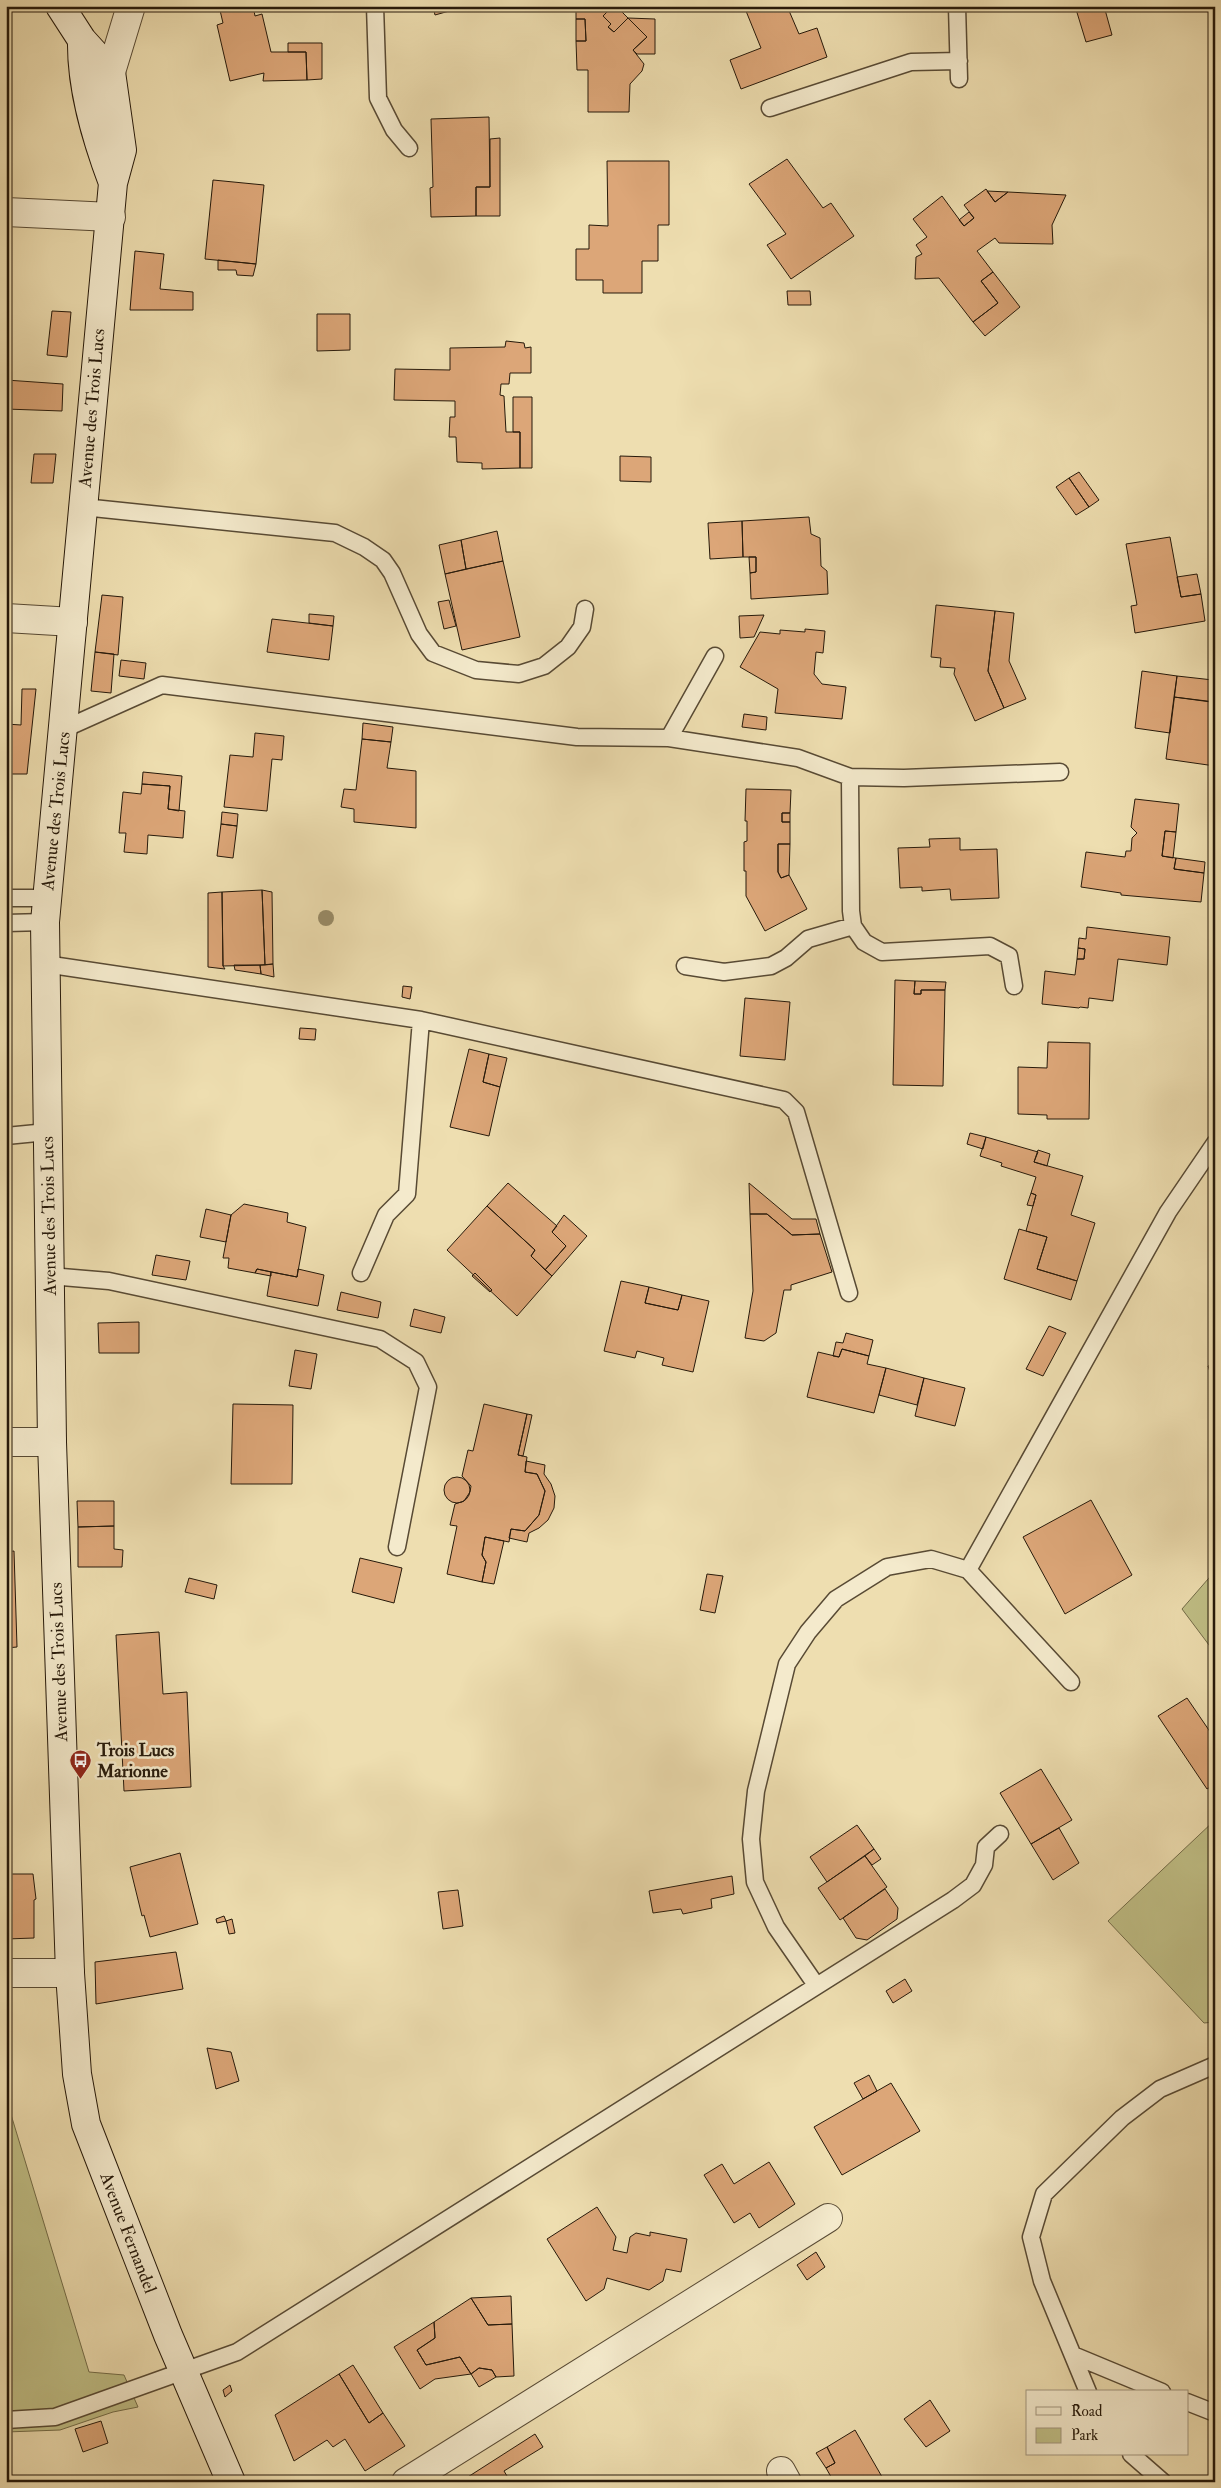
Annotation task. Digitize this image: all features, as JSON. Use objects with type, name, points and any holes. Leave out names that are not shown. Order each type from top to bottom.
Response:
[{"type":"main road","name":"Avenue des Trois Lucs","points":[[70,1972],[52,1442],[45,964],[46,910],[113,182],[122,150],[112,72],[131,6]]},
{"type":"main road","points":[[63,7],[82,40],[112,72]]},
{"type":"main road","name":"Avenue des Trois Lucs","points":[[82,40],[81,69],[102,152],[113,182]]},
{"type":"main road","points":[[6,212],[110,216]]},
{"type":"main road","points":[[6,618],[73,622]]},
{"type":"main road","points":[[6,1442],[52,1442]]},
{"type":"main road","points":[[6,1973],[70,1972]]},
{"type":"main road","name":"Avenue Fernandel","points":[[70,1972],[77,2074],[86,2124],[184,2370],[231,2482]]},
{"type":"main road","points":[[406,2482],[828,2218]]},
{"type":"lane","points":[[375,6],[378,98],[394,130],[409,148]]},
{"type":"lane","points":[[957,6],[959,79]]},
{"type":"lane","points":[[770,108],[911,62],[959,61]]},
{"type":"lane","points":[[83,507],[334,533],[364,547],[383,560],[392,573],[418,634],[434,653],[476,670],[519,674],[544,666],[568,647],[582,627],[585,609]]},
{"type":"lane","points":[[669,738],[715,656]]},
{"type":"lane","points":[[64,729],[162,685],[577,737],[669,738],[798,758],[850,777],[904,778],[1060,772]]},
{"type":"lane","points":[[850,777],[853,926],[864,942],[882,952],[990,946],[1009,956],[1014,986]]},
{"type":"lane","points":[[6,898],[46,910]]},
{"type":"lane","points":[[6,922],[46,910]]},
{"type":"lane","points":[[685,966],[724,972],[771,966],[786,958],[808,939],[853,926]]},
{"type":"lane","points":[[45,964],[420,1020],[784,1100],[796,1112],[849,1293]]},
{"type":"lane","points":[[361,1273],[386,1215],[407,1194],[420,1020]]},
{"type":"lane","points":[[6,1136],[47,1132]]},
{"type":"lane","points":[[968,1570],[1168,1212],[1215,1143]]},
{"type":"lane","points":[[50,1276],[109,1281],[380,1340],[416,1362],[428,1387],[398,1547]]},
{"type":"lane","points":[[816,1985],[776,1927],[759,1889],[756,1882],[751,1839],[756,1791],[787,1664],[808,1632],[836,1599],[887,1567],[931,1559],[968,1570],[1071,1682]]},
{"type":"lane","points":[[6,2420],[55,2417],[238,2352],[972,1886],[984,1865],[986,1847],[1000,1834]]},
{"type":"lane","points":[[1087,2390],[1042,2281],[1031,2236],[1044,2194],[1122,2118],[1160,2089],[1215,2065]]},
{"type":"lane","points":[[1073,2355],[1157,2390]]},
{"type":"lane","points":[[1188,2402],[1215,2413]]},
{"type":"lane","points":[[1133,2456],[1163,2482]]},
{"type":"green space","points":[[1215,1571],[1215,1653],[1182,1609]]},
{"type":"green space","points":[[1215,1820],[1215,2022],[1204,2023],[1108,1921]]},
{"type":"green space","points":[[6,2098],[89,2372],[124,2375],[138,2407],[113,2412],[60,2430],[6,2432]]},
{"type":"building","points":[[219,6],[253,6],[255,16],[262,14],[271,52],[306,52],[307,80],[263,81],[264,73],[230,81],[217,25],[223,23]]},
{"type":"building","points":[[433,6],[467,6],[435,15]]},
{"type":"building","points":[[576,6],[613,6],[603,16],[611,24],[608,27],[614,32],[628,18],[647,37],[633,50],[644,64],[642,71],[630,84],[629,112],[588,112],[588,70],[577,70],[576,41],[586,41],[585,19],[576,19]]},
{"type":"building","points":[[613,6],[616,6],[628,18],[614,32],[608,27],[611,24],[603,16]]},
{"type":"building","points":[[759,6],[787,6],[799,34],[817,28],[827,57],[741,89],[730,60],[761,48],[746,11]]},
{"type":"building","points":[[1075,6],[1104,6],[1112,35],[1086,42]]},
{"type":"building","points":[[628,18],[655,19],[655,54],[637,54],[633,50],[647,37]]},
{"type":"building","points":[[576,19],[585,19],[586,41],[576,41]]},
{"type":"building","points":[[288,43],[322,43],[322,79],[307,80],[306,52],[288,52]]},
{"type":"building","points":[[489,117],[490,187],[476,187],[476,216],[431,217],[430,188],[433,187],[431,119]]},
{"type":"building","points":[[500,138],[500,216],[476,216],[476,187],[490,187],[490,139]]},
{"type":"building","points":[[787,159],[823,208],[831,203],[854,236],[791,279],[767,245],[786,234],[749,184]]},
{"type":"building","points":[[607,161],[669,161],[669,225],[658,225],[658,261],[642,261],[642,293],[603,293],[603,280],[576,280],[576,249],[589,249],[589,225],[608,226]]},
{"type":"building","points":[[213,180],[264,185],[256,264],[205,259]]},
{"type":"building","points":[[986,189],[995,202],[1008,192],[1066,195],[1052,225],[1053,244],[999,243],[995,238],[977,251],[993,272],[981,281],[998,303],[973,322],[939,278],[915,279],[916,257],[922,254],[916,245],[927,237],[913,219],[942,196],[964,226],[974,218],[964,205]]},
{"type":"building","points":[[987,191],[1008,192],[995,202]]},
{"type":"building","points":[[969,212],[974,218],[964,226],[959,220]]},
{"type":"building","points":[[135,251],[164,254],[160,289],[193,292],[193,310],[130,310]]},
{"type":"building","points":[[218,260],[256,264],[253,276],[237,275],[236,270],[218,270]]},
{"type":"building","points":[[993,272],[1020,307],[985,336],[973,322],[998,303],[981,281]]},
{"type":"building","points":[[787,291],[810,291],[811,305],[788,305]]},
{"type":"building","points":[[52,311],[71,312],[67,357],[47,355]]},
{"type":"building","points":[[317,314],[350,314],[350,350],[317,351]]},
{"type":"building","points":[[506,341],[524,343],[525,348],[531,347],[531,373],[510,373],[509,384],[501,384],[500,395],[504,396],[506,432],[520,432],[520,468],[482,469],[482,463],[457,462],[456,437],[449,437],[450,417],[455,417],[455,401],[394,400],[395,369],[450,370],[450,348],[505,347]]},
{"type":"building","points":[[6,380],[63,384],[62,411],[6,409]]},
{"type":"building","points":[[513,397],[532,397],[532,468],[520,468],[520,432],[513,432]]},
{"type":"building","points":[[34,454],[56,454],[53,483],[31,483]]},
{"type":"building","points":[[620,456],[651,457],[651,482],[620,481]]},
{"type":"building","points":[[1079,472],[1099,500],[1089,507],[1069,478]]},
{"type":"building","points":[[1069,478],[1089,507],[1076,515],[1056,487]]},
{"type":"building","points":[[809,517],[811,534],[820,538],[821,566],[827,571],[828,594],[751,599],[750,573],[756,572],[756,557],[743,557],[742,521]]},
{"type":"building","points":[[742,521],[743,557],[710,559],[708,523]]},
{"type":"building","points":[[497,531],[503,561],[466,569],[461,540]]},
{"type":"building","points":[[1170,537],[1181,597],[1201,594],[1205,621],[1135,633],[1131,606],[1137,605],[1126,544]]},
{"type":"building","points":[[461,540],[466,569],[445,574],[439,545]]},
{"type":"building","points":[[749,557],[756,557],[756,572],[750,573]]},
{"type":"building","points":[[503,561],[520,637],[462,650],[445,574]]},
{"type":"building","points":[[1197,574],[1201,594],[1181,597],[1177,577]]},
{"type":"building","points":[[102,595],[123,597],[118,655],[95,652]]},
{"type":"building","points":[[449,600],[456,626],[444,629],[438,602]]},
{"type":"building","points":[[936,605],[995,611],[988,671],[1004,708],[975,721],[954,674],[955,668],[940,667],[941,658],[931,657]]},
{"type":"building","points":[[995,611],[1014,613],[1009,661],[1026,699],[1004,708],[988,671]]},
{"type":"building","points":[[309,614],[334,616],[333,626],[309,623]]},
{"type":"building","points":[[764,615],[754,637],[740,638],[739,616]]},
{"type":"building","points":[[272,619],[333,626],[329,660],[267,652]]},
{"type":"building","points":[[805,629],[825,631],[823,653],[816,652],[814,674],[822,684],[846,687],[842,719],[775,713],[778,689],[740,667],[760,632],[780,634],[780,630],[805,632]]},
{"type":"building","points":[[95,652],[114,654],[111,693],[91,691]]},
{"type":"building","points":[[121,660],[146,663],[144,679],[119,676]]},
{"type":"building","points":[[1142,671],[1177,676],[1170,733],[1135,728]]},
{"type":"building","points":[[1177,676],[1213,680],[1211,702],[1174,697]]},
{"type":"building","points":[[22,689],[36,689],[27,774],[6,774],[6,724],[21,725]]},
{"type":"building","points":[[1174,697],[1215,702],[1215,766],[1166,759]]},
{"type":"building","points":[[744,714],[767,717],[766,730],[742,727]]},
{"type":"building","points":[[363,723],[393,727],[391,742],[362,739]]},
{"type":"building","points":[[255,733],[284,736],[282,760],[272,759],[267,811],[224,807],[230,755],[253,757]]},
{"type":"building","points":[[362,739],[391,742],[387,768],[416,771],[416,828],[354,822],[354,809],[341,807],[344,789],[356,790]]},
{"type":"building","points":[[143,772],[182,776],[179,811],[168,809],[170,786],[142,784]]},
{"type":"building","points":[[142,784],[170,786],[168,809],[185,811],[183,838],[148,835],[147,854],[124,852],[126,833],[119,833],[123,792],[141,794]]},
{"type":"building","points":[[746,789],[791,790],[790,813],[782,813],[782,822],[790,822],[790,844],[778,844],[778,872],[781,878],[789,875],[807,909],[765,931],[746,896],[744,842],[747,841],[747,821],[745,821]]},
{"type":"building","points":[[1135,799],[1179,804],[1176,832],[1165,831],[1162,856],[1176,858],[1174,869],[1204,873],[1201,902],[1121,895],[1121,893],[1081,887],[1086,852],[1125,857],[1126,851],[1131,851],[1132,838],[1137,833],[1131,827]]},
{"type":"building","points":[[222,812],[238,814],[237,826],[221,824]]},
{"type":"building","points":[[782,813],[790,813],[790,822],[782,822]]},
{"type":"building","points":[[221,824],[237,826],[233,858],[217,856]]},
{"type":"building","points":[[1165,831],[1176,832],[1173,858],[1162,856]]},
{"type":"building","points":[[960,838],[960,850],[997,849],[999,898],[951,900],[950,889],[922,891],[922,887],[900,888],[898,848],[930,847],[929,839]]},
{"type":"building","points":[[778,844],[790,844],[789,875],[781,878],[778,872]]},
{"type":"building","points":[[1176,858],[1205,862],[1204,873],[1174,869]]},
{"type":"building","points":[[262,890],[272,892],[273,964],[265,965]]},
{"type":"building","points":[[262,890],[265,965],[223,966],[222,892]]},
{"type":"building","points":[[222,892],[223,966],[225,969],[208,967],[208,893]]},
{"type":"building","points":[[1087,927],[1170,937],[1167,965],[1118,959],[1113,1001],[1089,998],[1088,1008],[1042,1004],[1045,971],[1075,975],[1077,959],[1084,959],[1085,949],[1078,948],[1079,938],[1086,939]]},
{"type":"building","points":[[1078,948],[1085,949],[1084,959],[1077,959]]},
{"type":"building","points":[[273,964],[274,977],[261,974],[260,965]]},
{"type":"building","points":[[234,965],[260,965],[261,974],[235,970]]},
{"type":"building","points":[[895,980],[915,981],[914,994],[921,994],[921,990],[945,990],[943,1086],[893,1085]]},
{"type":"building","points":[[915,981],[946,982],[945,990],[921,990],[921,994],[914,994]]},
{"type":"building","points":[[403,986],[412,987],[410,999],[402,997]]},
{"type":"building","points":[[745,998],[790,1002],[785,1060],[740,1056]]},
{"type":"building","points":[[300,1028],[316,1029],[315,1040],[299,1039]]},
{"type":"building","points":[[1048,1042],[1090,1043],[1089,1119],[1047,1119],[1047,1115],[1018,1114],[1018,1067],[1047,1068]]},
{"type":"building","points":[[469,1049],[489,1054],[483,1082],[500,1087],[489,1136],[450,1127]]},
{"type":"building","points":[[489,1054],[507,1058],[500,1087],[483,1082]]},
{"type":"building","points":[[970,1133],[986,1137],[983,1149],[967,1144]]},
{"type":"building","points":[[986,1137],[1038,1152],[1034,1162],[1083,1176],[1071,1215],[1095,1223],[1077,1281],[1037,1269],[1047,1237],[1026,1231],[1036,1195],[1031,1193],[1036,1177],[1001,1166],[1002,1163],[980,1156]]},
{"type":"building","points":[[1038,1150],[1050,1154],[1047,1166],[1034,1162]]},
{"type":"building","points":[[508,1183],[557,1226],[552,1232],[566,1246],[545,1270],[531,1256],[535,1250],[487,1206]]},
{"type":"building","points":[[749,1183],[792,1219],[816,1219],[820,1234],[792,1235],[767,1214],[750,1214]]},
{"type":"building","points":[[1031,1193],[1036,1195],[1033,1206],[1027,1205]]},
{"type":"building","points":[[244,1204],[288,1213],[287,1222],[306,1227],[297,1277],[257,1269],[255,1273],[228,1268],[229,1258],[223,1258],[231,1215]]},
{"type":"building","points":[[487,1206],[535,1250],[531,1256],[552,1276],[517,1316],[447,1250]]},
{"type":"building","points":[[206,1209],[231,1215],[226,1242],[200,1237]]},
{"type":"building","points":[[750,1214],[767,1214],[792,1235],[820,1234],[832,1272],[791,1285],[791,1290],[784,1290],[776,1333],[764,1341],[745,1338],[753,1291]]},
{"type":"building","points":[[564,1215],[587,1236],[552,1276],[545,1270],[566,1246],[552,1232]]},
{"type":"building","points":[[1019,1229],[1047,1237],[1037,1269],[1077,1281],[1071,1300],[1004,1279]]},
{"type":"building","points":[[156,1255],[190,1261],[186,1280],[152,1275]]},
{"type":"building","points":[[257,1269],[271,1272],[271,1276],[255,1273]]},
{"type":"building","points":[[298,1269],[324,1275],[318,1306],[267,1296],[271,1272],[297,1277]]},
{"type":"building","points":[[475,1273],[492,1290],[490,1292],[472,1276]]},
{"type":"building","points":[[621,1281],[649,1287],[645,1303],[678,1310],[682,1295],[709,1301],[693,1372],[662,1365],[664,1358],[637,1351],[635,1358],[604,1351]]},
{"type":"building","points":[[649,1287],[682,1295],[678,1310],[645,1303]]},
{"type":"building","points":[[341,1292],[381,1302],[378,1318],[337,1310]]},
{"type":"building","points":[[414,1309],[445,1317],[441,1333],[410,1326]]},
{"type":"building","points":[[139,1322],[139,1353],[99,1353],[98,1323]]},
{"type":"building","points":[[1049,1326],[1066,1333],[1043,1376],[1026,1369]]},
{"type":"building","points":[[846,1333],[873,1340],[869,1356],[842,1349],[839,1357],[833,1356],[836,1342],[843,1343]]},
{"type":"building","points":[[842,1349],[869,1356],[867,1364],[886,1368],[874,1413],[807,1397],[818,1352],[839,1357]]},
{"type":"building","points":[[295,1350],[317,1354],[311,1389],[289,1386]]},
{"type":"building","points":[[1215,1365],[1215,1387],[1208,1366]]},
{"type":"building","points":[[886,1368],[924,1378],[917,1405],[879,1395]]},
{"type":"building","points":[[924,1378],[965,1388],[955,1426],[915,1416]]},
{"type":"building","points":[[233,1404],[293,1405],[292,1484],[231,1484]]},
{"type":"building","points":[[484,1404],[527,1414],[518,1455],[527,1457],[525,1472],[537,1474],[545,1491],[539,1515],[525,1531],[511,1529],[509,1542],[485,1537],[482,1555],[486,1562],[482,1582],[447,1574],[457,1526],[450,1525],[455,1504],[464,1501],[470,1492],[471,1486],[462,1476],[468,1450],[473,1451]]},
{"type":"building","points":[[527,1414],[532,1415],[523,1456],[518,1455]]},
{"type":"building","points":[[526,1461],[545,1465],[544,1474],[551,1484],[555,1496],[554,1508],[548,1520],[539,1528],[529,1533],[527,1542],[509,1538],[511,1529],[525,1531],[539,1515],[545,1491],[537,1474],[525,1472]]},
{"type":"building","points":[[457,1477],[466,1481],[470,1490],[466,1499],[457,1503],[448,1499],[444,1490],[448,1481]]},
{"type":"building","points":[[1091,1500],[1132,1575],[1065,1614],[1023,1537]]},
{"type":"building","points":[[77,1501],[114,1501],[114,1526],[78,1527]]},
{"type":"building","points":[[114,1526],[114,1549],[123,1550],[122,1567],[78,1567],[78,1527]]},
{"type":"building","points":[[485,1537],[504,1541],[494,1584],[482,1582],[486,1562],[482,1555]]},
{"type":"building","points":[[14,1551],[17,1647],[6,1648],[6,1552]]},
{"type":"building","points":[[360,1558],[402,1568],[394,1603],[352,1592]]},
{"type":"building","points":[[707,1574],[723,1576],[715,1613],[700,1610]]},
{"type":"building","points":[[189,1578],[217,1585],[214,1599],[185,1592]]},
{"type":"building","points":[[159,1632],[163,1694],[187,1692],[191,1787],[124,1791],[116,1635]]},
{"type":"building","points":[[1187,1698],[1215,1739],[1215,1784],[1207,1789],[1158,1716]]},
{"type":"building","points":[[1041,1769],[1072,1820],[1031,1844],[1000,1793]]},
{"type":"building","points":[[857,1825],[874,1849],[827,1882],[810,1857]]},
{"type":"building","points":[[1059,1828],[1079,1863],[1053,1880],[1031,1844]]},
{"type":"building","points":[[874,1849],[881,1859],[872,1865],[865,1856]]},
{"type":"building","points":[[180,1853],[198,1924],[150,1937],[144,1915],[142,1916],[130,1867]]},
{"type":"building","points":[[865,1856],[887,1887],[840,1920],[818,1888]]},
{"type":"building","points":[[6,1874],[33,1874],[36,1899],[34,1900],[34,1938],[6,1939]]},
{"type":"building","points":[[732,1876],[734,1894],[711,1899],[712,1908],[683,1914],[681,1909],[653,1913],[649,1891]]},
{"type":"building","points":[[885,1889],[898,1908],[897,1919],[867,1940],[856,1938],[843,1918]]},
{"type":"building","points":[[458,1890],[463,1926],[443,1929],[438,1892]]},
{"type":"building","points":[[224,1916],[226,1921],[217,1923],[216,1919]]},
{"type":"building","points":[[232,1919],[235,1933],[229,1934],[226,1921]]},
{"type":"building","points":[[176,1952],[183,1989],[96,2004],[95,1962]]},
{"type":"building","points":[[905,1979],[912,1991],[893,2003],[886,1991]]},
{"type":"building","points":[[207,2048],[231,2052],[239,2081],[216,2089]]},
{"type":"building","points":[[869,2075],[877,2091],[863,2099],[854,2083]]},
{"type":"building","points":[[891,2083],[920,2131],[842,2175],[814,2127]]},
{"type":"building","points":[[769,2162],[795,2204],[759,2228],[750,2213],[734,2223],[704,2175],[722,2164],[734,2184]]},
{"type":"building","points":[[597,2207],[616,2237],[613,2250],[627,2253],[630,2237],[636,2233],[650,2236],[650,2232],[687,2239],[681,2272],[666,2269],[663,2281],[649,2290],[607,2278],[604,2289],[586,2301],[547,2239]]},
{"type":"building","points":[[816,2252],[825,2267],[807,2280],[797,2265]]},
{"type":"building","points":[[511,2296],[512,2324],[488,2325],[471,2298]]},
{"type":"building","points":[[471,2298],[488,2325],[512,2324],[514,2376],[496,2377],[492,2370],[479,2368],[471,2374],[460,2357],[426,2365],[417,2350],[435,2338],[434,2322]]},
{"type":"building","points":[[434,2322],[435,2338],[417,2350],[426,2365],[460,2357],[471,2374],[435,2379],[420,2389],[394,2347]]},
{"type":"building","points":[[353,2365],[383,2413],[369,2423],[339,2374]]},
{"type":"building","points":[[479,2368],[492,2370],[496,2377],[479,2387],[471,2374]]},
{"type":"building","points":[[339,2374],[369,2423],[383,2413],[405,2446],[365,2471],[345,2439],[333,2447],[327,2440],[294,2461],[275,2415]]},
{"type":"building","points":[[230,2385],[232,2391],[225,2397],[223,2390]]},
{"type":"building","points":[[930,2400],[950,2431],[926,2447],[904,2419]]},
{"type":"building","points":[[101,2421],[108,2443],[83,2452],[75,2429]]},
{"type":"building","points":[[855,2430],[885,2482],[834,2482],[826,2468],[835,2463],[827,2447]]},
{"type":"building","points":[[535,2434],[543,2447],[504,2471],[507,2476],[499,2482],[460,2482]]},
{"type":"building","points":[[827,2447],[835,2463],[826,2468],[816,2453]]},
{"type":"place","name":"Trois Lucs Marionne","points":[[81,1779]]}]
